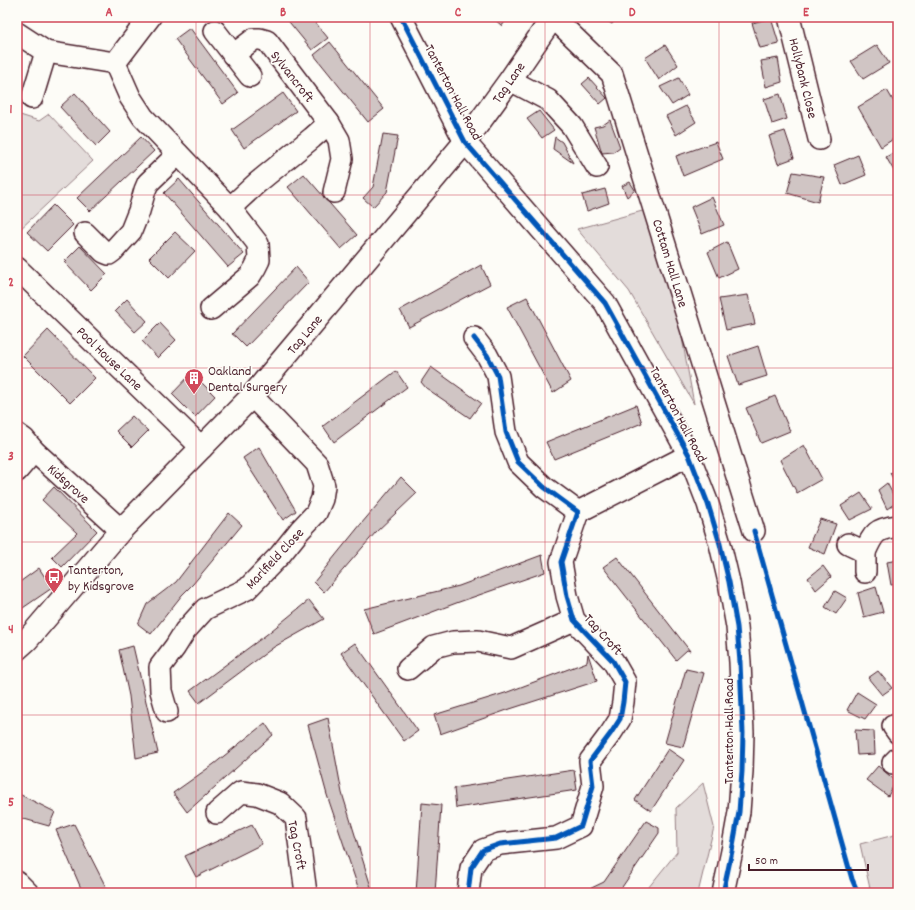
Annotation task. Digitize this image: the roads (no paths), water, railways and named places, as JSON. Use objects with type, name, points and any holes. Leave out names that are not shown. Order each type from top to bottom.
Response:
[{"type":"main road","name":"Tag Lane","points":[[17,649],[27,640],[121,530],[252,396],[464,142],[510,80],[553,17]]},
{"type":"street","points":[[115,64],[150,17]]},
{"type":"street","name":"Tanterton Hall Road","points":[[401,17],[464,142],[605,303],[690,454],[708,504],[720,544],[737,627],[740,662],[743,733],[742,771],[732,851],[723,893]]},
{"type":"street","name":"Cottam Hall Lane","points":[[553,17],[612,74],[754,531]]},
{"type":"street","name":"Hollybank Close","points":[[789,17],[818,139]]},
{"type":"street","points":[[215,31],[250,76]]},
{"type":"street","points":[[17,33],[46,52],[115,64]]},
{"type":"street","name":"Sylvancroft","points":[[233,55],[254,39],[267,41],[329,122],[339,140],[342,158],[334,192]]},
{"type":"street","points":[[32,98],[46,52]]},
{"type":"street","points":[[115,64],[130,97],[143,117],[230,208],[258,244],[259,260],[256,268],[250,276],[212,309]]},
{"type":"street","points":[[510,80],[548,100],[572,126],[597,166]]},
{"type":"street","points":[[230,208],[329,122]]},
{"type":"street","points":[[85,233],[104,252],[109,254],[113,251],[131,231],[148,183],[178,154]]},
{"type":"street","name":"Pool House Lane","points":[[17,268],[202,448]]},
{"type":"street","points":[[474,338],[487,355],[498,376],[506,432],[518,462],[544,487],[578,512],[690,454]]},
{"type":"street","name":"Marlfield Close","points":[[167,712],[161,691],[160,667],[185,631],[205,609],[247,588],[280,555],[316,513],[322,499],[324,486],[317,464],[252,396]]},
{"type":"street","name":"Kidsgrove","points":[[17,434],[121,530]]},
{"type":"street","points":[[17,471],[34,451]]},
{"type":"street","name":"Tag Croft","points":[[468,893],[470,868],[483,850],[500,844],[556,838],[581,826],[593,786],[590,760],[620,719],[624,702],[625,682],[613,661],[574,620],[567,596],[561,562],[578,512]]},
{"type":"street","points":[[859,556],[872,536],[884,528],[898,526]]},
{"type":"street","name":"Tag Croft","points":[[408,669],[434,647],[453,642],[478,641],[511,648],[574,620]]},
{"type":"street","name":"Tag Croft","points":[[217,813],[241,792],[258,794],[280,803],[296,818],[306,893]]},
{"type":"street","points":[[17,882],[28,893]]},
{"type":"place","name":"Oakland Dental Surgery","points":[[194,395]]},
{"type":"place","name":"Tanterton, by Kidsgrove","points":[[54,594]]}]
